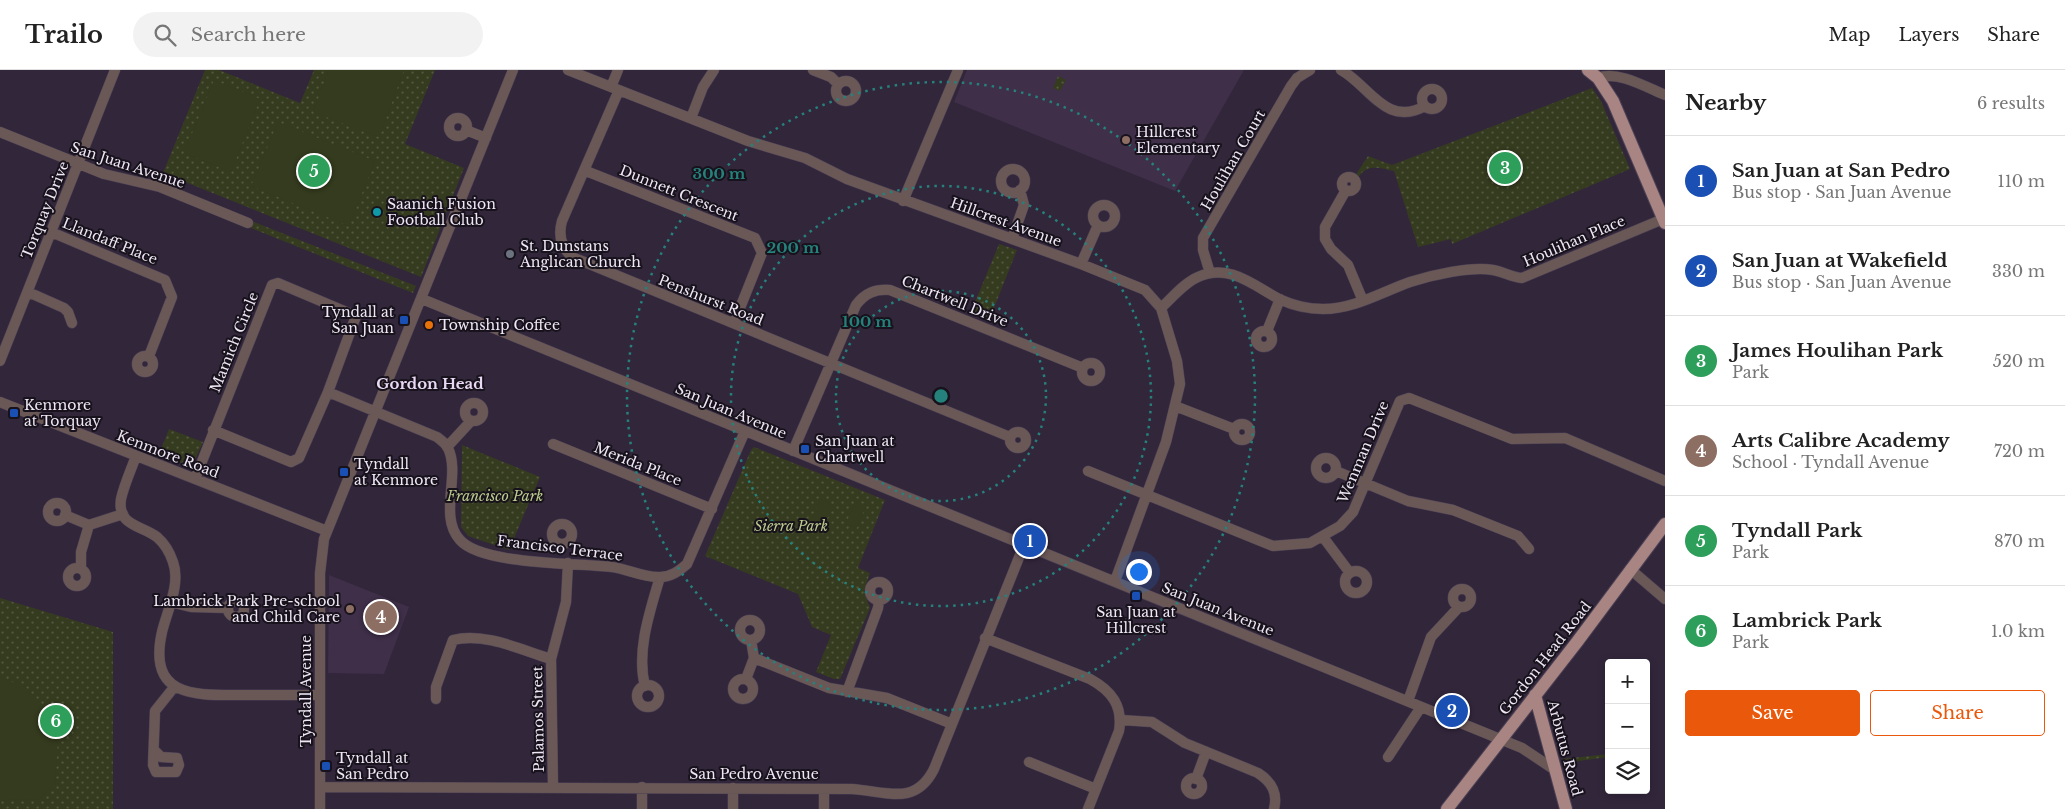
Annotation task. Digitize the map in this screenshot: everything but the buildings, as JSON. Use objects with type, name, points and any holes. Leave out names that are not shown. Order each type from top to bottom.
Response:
[{"type":"main road","points":[[1593,74],[1613,101],[1661,205],[1664,221]]},
{"type":"main road","name":"Gordon Head Road","points":[[1447,809],[1577,642],[1665,524]]},
{"type":"main road","name":"Arbutus Road","points":[[1535,695],[1566,809]]},
{"type":"street","name":"Torquay Drive","points":[[0,361],[115,70]]},
{"type":"street","name":"Tyndall Avenue","points":[[320,809],[320,572],[322,550],[327,531],[513,70]]},
{"type":"street","name":"Hillcrest Avenue","points":[[568,70],[748,141],[805,158],[840,177],[1081,264],[1144,290],[1161,308],[1177,362],[1180,384],[1148,496],[1115,581]]},
{"type":"street","name":"Penshurst Road","points":[[618,70],[615,88],[586,171],[575,187],[560,227],[561,242],[569,254],[580,262],[734,323],[1010,437]]},
{"type":"street","points":[[691,118],[703,87],[714,70]]},
{"type":"street","points":[[814,70],[830,77],[838,84]]},
{"type":"street","points":[[903,201],[958,70]]},
{"type":"street","name":"Houlihan Court","points":[[1210,273],[1203,250],[1204,238],[1291,86],[1297,78],[1310,70]]},
{"type":"street","points":[[1341,70],[1351,76],[1371,97],[1390,108],[1407,112],[1425,106]]},
{"type":"street","points":[[1593,74],[1614,74],[1665,94]]},
{"type":"street","points":[[466,130],[486,138]]},
{"type":"street","name":"San Juan Avenue","points":[[0,132],[79,165],[110,176],[162,188],[248,223]]},
{"type":"street","name":"Dunnett Crescent","points":[[586,171],[755,238],[760,245]]},
{"type":"street","points":[[1012,239],[1024,205],[1020,190]]},
{"type":"street","points":[[1346,190],[1326,227],[1325,239],[1331,249],[1348,265],[1363,301]]},
{"type":"street","name":"Houlihan Place","points":[[1210,273],[1226,272],[1242,277],[1280,299],[1300,307],[1323,309],[1343,307],[1412,282],[1465,270],[1493,270],[1511,277],[1522,278],[1664,221]]},
{"type":"street","points":[[1081,264],[1098,225]]},
{"type":"street","name":"Llandaff Place","points":[[51,232],[165,280],[172,297],[149,356]]},
{"type":"street","points":[[734,323],[762,253],[760,245],[772,244]]},
{"type":"street","points":[[1161,308],[1197,277],[1210,273]]},
{"type":"street","name":"Mamich Circle","points":[[195,479],[213,430],[272,285],[278,283],[356,316],[328,392],[299,458],[291,462],[213,430]]},
{"type":"street","name":"Chartwell Drive","points":[[793,451],[856,306],[862,297],[878,289],[890,290],[1083,368]]},
{"type":"street","points":[[28,292],[64,308],[68,312],[72,323]]},
{"type":"street","name":"San Juan Avenue","points":[[422,299],[1522,748],[1555,770]]},
{"type":"street","points":[[1267,331],[1280,299]]},
{"type":"street","points":[[328,392],[437,437],[447,446],[471,421]]},
{"type":"street","name":"Wenman Drive","points":[[1088,470],[1273,546],[1310,543],[1340,526],[1353,512],[1400,401],[1409,398],[1512,439],[1565,438],[1665,482]]},
{"type":"street","name":"Kenmore Road","points":[[0,402],[327,531]]},
{"type":"street","points":[[1175,406],[1234,429]]},
{"type":"street","points":[[645,686],[642,670],[644,637],[660,577],[674,574],[687,564],[745,431]]},
{"type":"street","name":"Merida Place","points":[[553,444],[712,508]]},
{"type":"street","name":"Francisco Terrace","points":[[447,446],[451,460],[452,529],[461,541],[473,549],[504,559],[614,568],[660,577]]},
{"type":"street","points":[[136,456],[122,499],[123,514],[129,523],[152,534],[166,547],[175,572],[162,634],[160,659],[163,672],[175,686],[195,694],[320,695]]},
{"type":"street","points":[[1336,472],[1408,501],[1454,510],[1518,536],[1529,549]]},
{"type":"street","points":[[65,515],[88,525],[123,514]]},
{"type":"street","points":[[80,569],[81,552],[88,525]]},
{"type":"street","points":[[1323,537],[1350,573]]},
{"type":"street","name":"Palamos Street","points":[[553,787],[551,659],[566,602],[566,563],[562,544]]},
{"type":"street","name":"San Pedro Avenue","points":[[320,787],[824,788],[868,790],[897,794],[916,791],[930,777],[1024,544]]},
{"type":"street","points":[[1630,569],[1665,599]]},
{"type":"street","points":[[847,692],[878,608],[879,600]]},
{"type":"street","points":[[170,602],[191,607],[228,608]]},
{"type":"street","points":[[1408,701],[1431,637],[1459,607]]},
{"type":"street","points":[[436,699],[436,687],[453,640],[464,637],[479,638],[551,659]]},
{"type":"street","points":[[985,638],[1103,686],[1115,700],[1121,720],[1119,731],[1088,809]]},
{"type":"street","points":[[746,679],[754,658],[751,640]]},
{"type":"street","points":[[754,658],[829,688],[887,698],[952,724]]},
{"type":"street","points":[[154,750],[155,711],[175,686]]},
{"type":"street","points":[[1388,757],[1421,707]]},
{"type":"street","points":[[1121,720],[1152,722],[1185,743],[1258,773],[1266,778],[1275,792],[1274,809]]},
{"type":"street","points":[[1196,779],[1206,752]]},
{"type":"street","points":[[1029,762],[1096,789]]},
{"type":"street","points":[[642,787],[642,809]]},
{"type":"street","points":[[733,788],[733,809]]},
{"type":"street","points":[[824,788],[824,809]]},
{"type":"shaded area","name":"Hillcrest Elementary","points":[[967,70],[1244,70],[1175,191],[954,102]]},
{"type":"shaded area","points":[[329,575],[409,607],[384,674],[328,673]]},
{"type":"green space","points":[[205,70],[219,70],[300,103],[314,70],[435,70],[405,144],[464,168],[421,277],[163,173]]},
{"type":"green space","points":[[329,70],[404,70],[379,137],[313,112]]},
{"type":"green space","points":[[1058,76],[1066,80],[1060,91],[1053,88]]},
{"type":"green space","points":[[214,80],[260,99],[231,172],[184,153]]},
{"type":"green space","points":[[1592,88],[1601,101],[1630,169],[1452,244],[1451,239],[1418,247],[1394,171],[1369,168],[1358,178],[1355,176],[1368,156],[1392,165]]},
{"type":"green space","points":[[278,122],[375,161],[349,226],[251,186]]},
{"type":"green space","points":[[254,222],[416,286],[413,293],[251,228]]},
{"type":"green space","points":[[999,244],[1017,250],[992,313],[992,319],[996,322],[971,312]]},
{"type":"green space","points":[[169,429],[203,442],[193,464],[187,465],[159,454]]},
{"type":"green space","name":"Francisco Park","points":[[462,445],[540,477],[509,550],[468,536],[461,527]]},
{"type":"green space","name":"Sierra Park","points":[[754,447],[885,500],[858,568],[870,573],[864,591],[870,608],[840,679],[834,679],[816,672],[831,635],[812,627],[798,594],[705,556],[751,450]]},
{"type":"green space","points":[[820,499],[833,505],[824,526],[811,520]]},
{"type":"green space","points":[[855,501],[866,505],[857,528],[846,524]]},
{"type":"green space","points":[[0,598],[113,632],[113,809],[0,809]]},
{"type":"green space","points":[[0,681],[22,683],[59,723],[55,783],[38,800],[0,799]]},
{"type":"green space","points":[[1605,754],[1605,758],[1563,763],[1562,759]]},
{"type":"place","name":"Hillcrest Elementary","points":[[1126,140]]},
{"type":"place","name":"James Houlihan Park","points":[[1505,168]]},
{"type":"place","name":"Tyndall Park","points":[[314,171]]},
{"type":"place","name":"Saanich Fusion Football Club","points":[[377,212]]},
{"type":"place","name":"St. Dunstans Anglican Church","points":[[510,254]]},
{"type":"place","name":"Tyndall at San Juan","points":[[404,320]]},
{"type":"place","name":"Township Coffee","points":[[429,325]]},
{"type":"place","name":"Kenmore at Torquay","points":[[14,413]]},
{"type":"place","name":"San Juan at Chartwell","points":[[805,449]]},
{"type":"place","name":"Tyndall at Kenmore","points":[[344,472]]},
{"type":"place","name":"San Juan at San Pedro","points":[[1030,541]]},
{"type":"place","name":"San Juan at Hillcrest","points":[[1136,596]]},
{"type":"place","name":"Lambrick Park Pre-school and Child Care","points":[[350,609]]},
{"type":"place","name":"Arts Calibre Academy","points":[[381,617]]},
{"type":"place","name":"San Juan at Wakefield","points":[[1452,711]]},
{"type":"place","name":"Lambrick Park","points":[[56,721]]},
{"type":"place","name":"Tyndall at San Pedro","points":[[326,766]]},
{"type":"district","name":"Gordon Head","points":[[430,384]]}]
